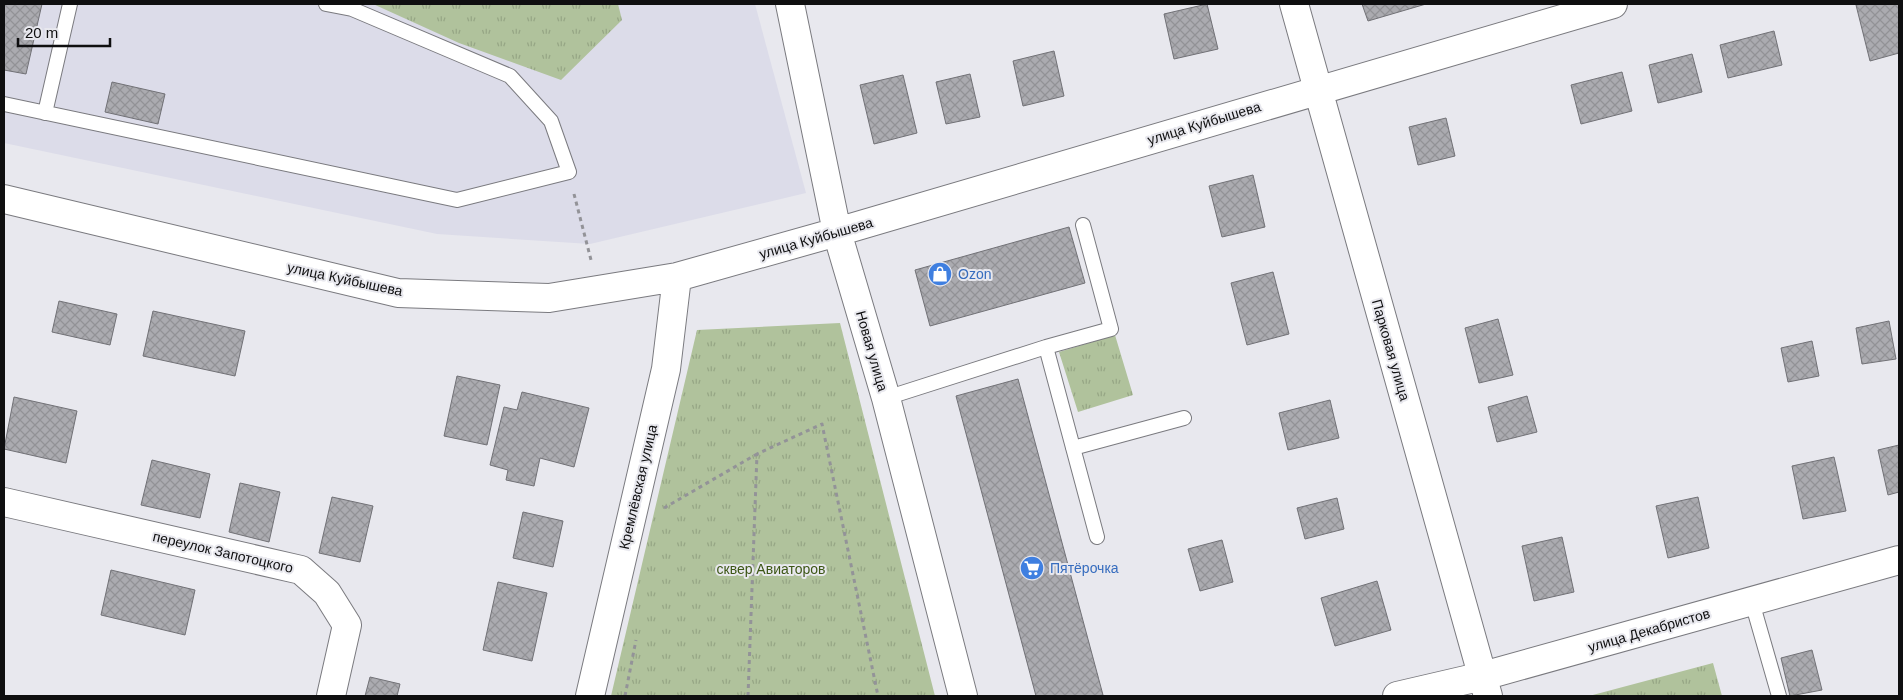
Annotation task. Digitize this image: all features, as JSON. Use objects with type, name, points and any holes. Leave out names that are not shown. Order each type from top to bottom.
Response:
[{"type":"street","name":"Новая улица","points":[[790,4],[837,232],[886,398],[963,696]]},
{"type":"street","name":"Парковая улица","points":[[1294,4],[1485,686]]},
{"type":"street","name":"улица Куйбышева","points":[[4,200],[398,293],[549,298],[677,277],[837,232],[1613,4]]},
{"type":"street","name":"Кремлёвская улица","points":[[590,696],[666,369],[677,277]]},
{"type":"street","name":"переулок Запотоцкого","points":[[4,502],[301,570],[327,594],[347,625],[331,696]]},
{"type":"street","name":"улица Декабристов","points":[[1397,696],[1485,686],[1752,602],[1899,560]]},
{"type":"lane","points":[[45,113],[70,4]]},
{"type":"lane","points":[[4,104],[457,200],[569,172],[551,121],[510,76],[352,9],[326,4]]},
{"type":"lane","points":[[886,398],[1046,347],[1111,329],[1083,225]]},
{"type":"lane","points":[[1046,347],[1097,537]]},
{"type":"lane","points":[[1073,448],[1184,418]]},
{"type":"lane","points":[[1752,602],[1779,696]]},
{"type":"path","points":[[569,172],[599,290]]},
{"type":"path","points":[[662,509],[757,454],[822,424],[878,696]]},
{"type":"path","points":[[748,696],[757,454]]},
{"type":"path","points":[[625,696],[638,631]]},
{"type":"shaded area","points":[[4,4],[755,4],[806,193],[590,244],[437,234],[4,143]]},
{"type":"green space","points":[[373,4],[618,4],[622,20],[561,80],[459,43]]},
{"type":"green space","name":"сквер Авиаторов","points":[[840,323],[935,696],[611,696],[697,330]]},
{"type":"green space","points":[[1115,335],[1133,395],[1078,412],[1059,352]]},
{"type":"green space","points":[[1713,663],[1722,696],[1589,696]]},
{"type":"building","points":[[4,4],[42,4],[26,74],[4,70]]},
{"type":"building","points":[[1207,4],[1218,49],[1174,59],[1164,14]]},
{"type":"building","points":[[1362,4],[1426,4],[1368,21]]},
{"type":"building","points":[[1899,4],[1899,53],[1870,61],[1856,5]]},
{"type":"building","points":[[1774,31],[1782,65],[1728,78],[1720,45]]},
{"type":"building","points":[[1054,51],[1064,96],[1023,106],[1013,61]]},
{"type":"building","points":[[1692,54],[1702,92],[1658,103],[1649,65]]},
{"type":"building","points":[[1622,72],[1632,111],[1581,124],[1571,85]]},
{"type":"building","points":[[970,74],[980,117],[946,124],[936,82]]},
{"type":"building","points":[[903,75],[917,133],[874,144],[860,85]]},
{"type":"building","points":[[112,82],[165,94],[158,124],[105,112]]},
{"type":"building","points":[[1446,118],[1455,156],[1418,165],[1409,127]]},
{"type":"building","points":[[1253,175],[1265,227],[1222,237],[1209,186]]},
{"type":"building","points":[[1069,227],[1085,283],[930,326],[915,270]]},
{"type":"building","points":[[1273,272],[1289,334],[1247,345],[1231,283]]},
{"type":"building","points":[[59,301],[117,314],[110,345],[52,332]]},
{"type":"building","points":[[153,311],[245,331],[235,376],[143,356]]},
{"type":"building","points":[[1498,319],[1513,375],[1479,383],[1465,328]]},
{"type":"building","points":[[1889,321],[1896,359],[1862,364],[1856,328]]},
{"type":"building","points":[[1812,341],[1819,376],[1788,382],[1781,348]]},
{"type":"building","points":[[457,376],[500,385],[487,445],[444,436]]},
{"type":"building","points":[[1018,379],[1103,695],[1036,696],[956,396]]},
{"type":"building","points":[[522,392],[589,408],[574,467],[540,458],[534,486],[506,480],[508,470],[490,465],[504,407],[517,410]]},
{"type":"building","points":[[1527,396],[1537,432],[1497,442],[1488,407]]},
{"type":"building","points":[[14,397],[77,411],[66,463],[4,449]]},
{"type":"building","points":[[1330,400],[1339,438],[1288,450],[1279,413]]},
{"type":"building","points":[[1899,445],[1899,492],[1888,495],[1878,450]]},
{"type":"building","points":[[1834,457],[1846,511],[1803,519],[1792,466]]},
{"type":"building","points":[[152,460],[210,474],[200,518],[141,505]]},
{"type":"building","points":[[240,483],[280,492],[269,542],[229,532]]},
{"type":"building","points":[[332,497],[373,506],[360,562],[319,553]]},
{"type":"building","points":[[1698,497],[1709,548],[1668,558],[1656,506]]},
{"type":"building","points":[[1337,498],[1344,529],[1305,539],[1297,508]]},
{"type":"building","points":[[523,512],[563,521],[553,567],[513,558]]},
{"type":"building","points":[[1562,537],[1574,592],[1534,601],[1522,546]]},
{"type":"building","points":[[1222,540],[1233,582],[1200,591],[1188,549]]},
{"type":"building","points":[[111,570],[195,590],[185,635],[101,615]]},
{"type":"building","points":[[1377,581],[1391,630],[1335,646],[1321,598]]},
{"type":"building","points":[[498,582],[547,593],[532,661],[483,650]]},
{"type":"building","points":[[1812,650],[1822,690],[1790,696],[1781,658]]},
{"type":"building","points":[[370,677],[400,684],[397,696],[365,696]]},
{"type":"place","name":"Ozon","points":[[940,274]]},
{"type":"place","name":"Пятёрочка","points":[[1032,568]]}]
